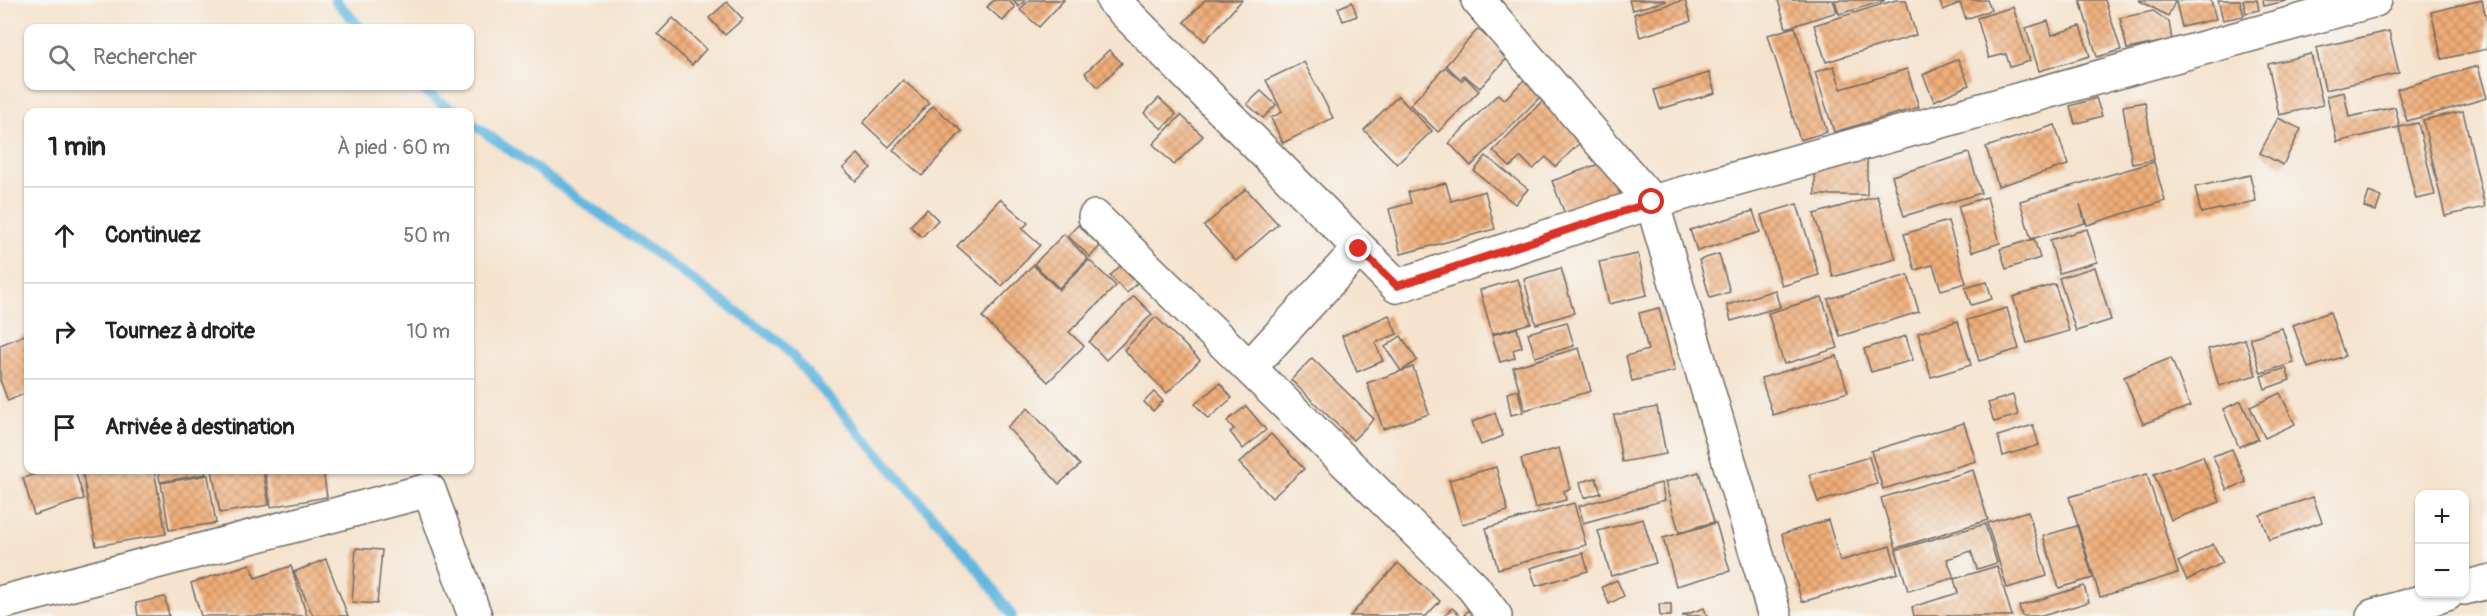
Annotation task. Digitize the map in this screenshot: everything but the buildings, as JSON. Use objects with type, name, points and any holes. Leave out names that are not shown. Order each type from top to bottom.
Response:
[{"type":"street","points":[[1113,0],[1397,286],[1652,202],[2375,0]]},
{"type":"street","points":[[1478,0],[1652,202],[1775,616]]},
{"type":"street","points":[[1095,217],[1473,587],[1495,616]]},
{"type":"street","points":[[1250,367],[1359,249]]},
{"type":"street","points":[[0,603],[429,490],[475,616]]},
{"type":"street","points":[[2469,587],[2487,582]]},
{"type":"street","points":[[2373,616],[2434,598]]},
{"type":"waterway","points":[[335,0],[357,24]]},
{"type":"waterway","points":[[423,90],[449,108]]},
{"type":"waterway","points":[[474,125],[780,342],[975,564],[1012,616]]},
{"type":"route","points":[[1359,249],[1397,286],[1652,202]]}]
